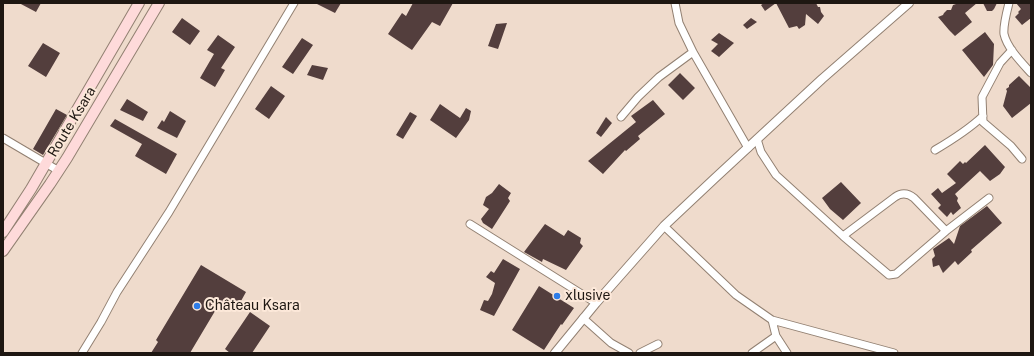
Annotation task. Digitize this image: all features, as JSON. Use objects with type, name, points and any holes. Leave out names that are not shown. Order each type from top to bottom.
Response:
[{"type":"main road","name":"Route Ksara","points":[[4,231],[31,189],[139,3]]},
{"type":"main road","name":"Route Ksara","points":[[3,250],[59,171],[159,3]]},
{"type":"main road","points":[[4,231],[14,235]]},
{"type":"street","points":[[82,353],[117,292],[169,212],[294,3]]},
{"type":"street","points":[[675,3],[680,24],[693,52],[748,148]]},
{"type":"street","points":[[555,353],[664,226],[822,79],[909,3]]},
{"type":"street","points":[[1009,3],[1004,34],[1012,50],[1031,73]]},
{"type":"street","points":[[1012,50],[1000,63],[982,98],[983,122],[1011,146],[1022,159]]},
{"type":"street","points":[[621,117],[659,77],[693,52]]},
{"type":"street","points":[[935,150],[970,128],[983,116]]},
{"type":"street","points":[[3,138],[59,171]]},
{"type":"street","points":[[757,139],[761,152],[776,175],[889,275],[896,274],[989,198]]},
{"type":"street","points":[[844,236],[902,193],[910,195],[914,198],[946,232]]},
{"type":"street","points":[[470,224],[596,304]]},
{"type":"street","points":[[664,226],[736,295],[772,320],[894,353]]},
{"type":"street","points":[[584,318],[611,343],[629,353]]},
{"type":"street","points":[[772,320],[776,336],[787,353]]},
{"type":"street","points":[[752,353],[776,336]]},
{"type":"street","points":[[640,353],[658,344]]},
{"type":"building","points":[[19,3],[41,3],[36,12]]},
{"type":"building","points":[[315,3],[341,3],[335,13]]},
{"type":"building","points":[[413,3],[453,3],[440,26],[432,22],[412,50],[388,34],[402,13],[406,16]]},
{"type":"building","points":[[764,3],[776,3],[765,11],[761,5]]},
{"type":"building","points":[[776,3],[816,3],[818,7],[820,7],[824,16],[818,24],[806,14],[805,25],[799,29],[797,26],[789,28]]},
{"type":"building","points":[[959,3],[977,3],[965,13],[972,22],[955,36],[938,17],[943,15],[947,10],[951,10],[953,5]]},
{"type":"building","points":[[983,3],[997,3],[992,11],[987,11]]},
{"type":"building","points":[[1016,3],[1031,3],[1031,18],[1022,25],[1015,17],[1021,9]]},
{"type":"building","points":[[182,18],[200,31],[190,45],[172,32]]},
{"type":"building","points":[[751,18],[757,22],[747,29],[743,25]]},
{"type":"building","points":[[507,23],[498,49],[488,46],[496,24]]},
{"type":"building","points":[[985,32],[994,44],[993,65],[984,77],[962,50]]},
{"type":"building","points":[[719,33],[734,43],[719,57],[711,51],[718,44],[711,40]]},
{"type":"building","points":[[218,35],[235,47],[221,68],[225,70],[215,87],[200,78],[214,54],[207,50]]},
{"type":"building","points":[[302,38],[313,45],[293,74],[282,67]]},
{"type":"building","points":[[43,43],[60,53],[46,77],[28,66]]},
{"type":"building","points":[[312,65],[328,68],[323,80],[307,75]]},
{"type":"building","points":[[680,73],[695,88],[683,100],[668,85]]},
{"type":"building","points":[[1019,76],[1031,88],[1031,103],[1012,118],[1003,106],[1007,91],[1006,89]]},
{"type":"building","points":[[271,86],[285,96],[269,119],[255,109]]},
{"type":"building","points":[[127,99],[148,112],[143,121],[120,110]]},
{"type":"building","points":[[653,100],[665,114],[638,136],[640,139],[626,151],[625,150],[603,174],[588,161],[636,122],[631,116]]},
{"type":"building","points":[[440,104],[460,118],[466,108],[471,111],[469,120],[456,138],[430,120]]},
{"type":"building","points":[[56,109],[67,115],[43,155],[33,149]]},
{"type":"building","points":[[170,111],[186,121],[177,138],[157,128],[162,120],[164,122]]},
{"type":"building","points":[[410,112],[417,116],[403,139],[396,135]]},
{"type":"building","points":[[606,117],[612,123],[601,137],[596,133]]},
{"type":"building","points":[[115,119],[177,154],[166,174],[135,156],[142,144],[110,126]]},
{"type":"building","points":[[985,145],[1005,167],[1000,174],[990,181],[980,171],[955,194],[961,208],[953,215],[951,212],[947,217],[938,208],[941,205],[931,194],[938,188],[942,193],[956,183],[947,174],[960,161],[963,164],[965,162],[966,163]]},
{"type":"building","points":[[841,182],[861,203],[843,220],[830,209],[822,198]]},
{"type":"building","points":[[499,184],[511,193],[508,198],[510,201],[492,229],[483,223],[481,219],[489,209],[483,205],[486,197],[492,193]]},
{"type":"building","points":[[987,206],[1002,223],[971,250],[972,252],[958,265],[955,261],[943,273],[939,265],[933,267],[932,259],[935,256],[933,249],[949,238],[954,244],[960,226]]},
{"type":"building","points":[[545,224],[564,236],[568,230],[581,238],[580,243],[583,246],[566,270],[543,259],[542,262],[524,252]]},
{"type":"building","points":[[503,259],[520,269],[494,316],[480,310],[484,300],[488,301],[492,294],[495,283],[486,277],[491,271],[494,273]]},
{"type":"building","name":"Château Ksara","points":[[201,265],[246,292],[236,310],[221,301],[190,353],[151,353],[158,342],[156,340]]},
{"type":"building","points":[[539,286],[574,308],[562,325],[561,324],[544,350],[512,330]]},
{"type":"building","points":[[250,312],[270,326],[252,353],[230,353],[225,349]]},
{"type":"place","name":"xlusive","points":[[557,296]]},
{"type":"place","name":"Château Ksara","points":[[197,306]]}]
